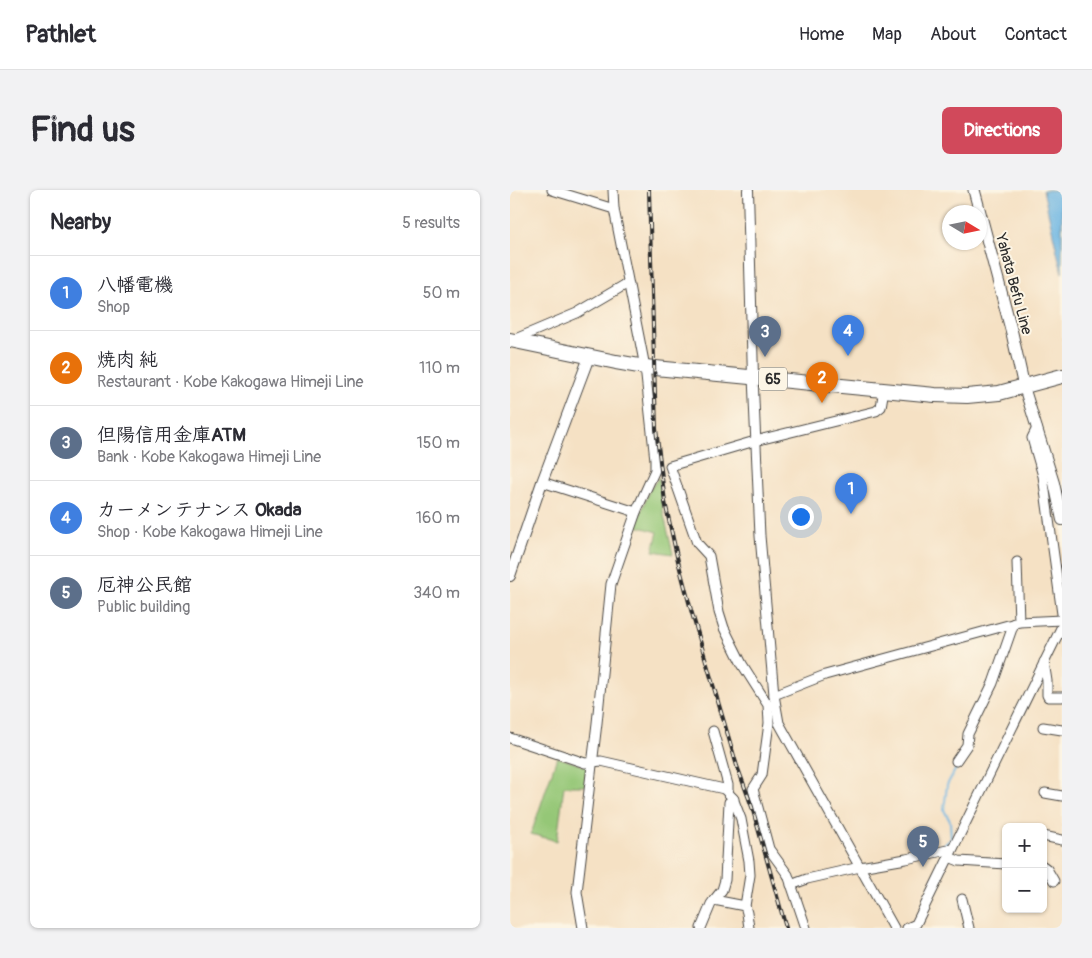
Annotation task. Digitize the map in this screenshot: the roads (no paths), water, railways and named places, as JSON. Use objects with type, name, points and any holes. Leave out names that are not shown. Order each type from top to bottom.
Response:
[{"type":"main road","name":"Yahata Befu Line","points":[[974,190],[1012,332],[1030,385]]},
{"type":"main road","name":"65","points":[[510,341],[645,367],[935,395],[967,396],[999,393],[1062,376]]},
{"type":"street","points":[[552,190],[614,209]]},
{"type":"street","points":[[583,928],[577,892],[610,584],[636,512],[655,470],[645,367],[614,209],[613,190]]},
{"type":"street","points":[[748,190],[755,442],[760,536],[773,702],[780,723],[894,928]]},
{"type":"street","points":[[510,341],[577,313],[628,283]]},
{"type":"street","points":[[510,576],[542,482],[589,357]]},
{"type":"street","points":[[1030,385],[1037,428],[1054,483],[1062,520]]},
{"type":"street","points":[[806,928],[788,874],[769,849],[752,789],[762,776],[773,702],[742,664],[724,628],[719,612],[709,556],[697,543],[670,466],[876,411],[880,406],[884,389]]},
{"type":"street","points":[[1037,428],[1032,438],[1043,476],[1062,614]]},
{"type":"street","points":[[542,482],[636,512]]},
{"type":"street","points":[[956,761],[967,745],[968,734],[993,683],[1016,623],[1017,562]]},
{"type":"street","points":[[773,702],[825,675],[1016,623],[1062,620]]},
{"type":"street","points":[[907,928],[916,924],[1062,626]]},
{"type":"street","points":[[1044,662],[1047,695],[1062,697]]},
{"type":"street","points":[[1043,727],[1062,730]]},
{"type":"street","points":[[713,731],[743,830],[749,861],[750,875],[745,906],[748,928]]},
{"type":"street","points":[[510,738],[585,763],[601,761],[724,789],[731,795]]},
{"type":"street","points":[[1045,793],[1062,796]]},
{"type":"street","points":[[701,928],[711,904],[724,886],[731,795]]},
{"type":"street","points":[[727,832],[743,830]]},
{"type":"street","points":[[1047,837],[1062,840]]},
{"type":"street","points":[[791,885],[807,879],[860,867],[951,853]]},
{"type":"street","points":[[951,853],[959,861],[1002,864]]},
{"type":"street","points":[[1046,868],[1054,881]]},
{"type":"street","points":[[962,899],[969,928]]},
{"type":"street","points":[[714,900],[745,906]]},
{"type":"water","points":[[1043,190],[1062,190],[1062,273]]},
{"type":"waterway","points":[[908,853],[931,849],[947,843],[951,839],[950,821],[944,810],[947,785],[959,763]]},
{"type":"railway","points":[[649,190],[656,429],[665,502],[691,610],[737,766],[752,807],[786,928]]},
{"type":"place","name":"カーメンテナンス Okada","points":[[848,356]]},
{"type":"place","name":"但陽信用金庫ATM","points":[[765,357]]},
{"type":"place","name":"焼肉 純","points":[[822,403]]},
{"type":"place","name":"八幡電機","points":[[851,514]]},
{"type":"place","name":"厄神公民館","points":[[923,867]]}]
